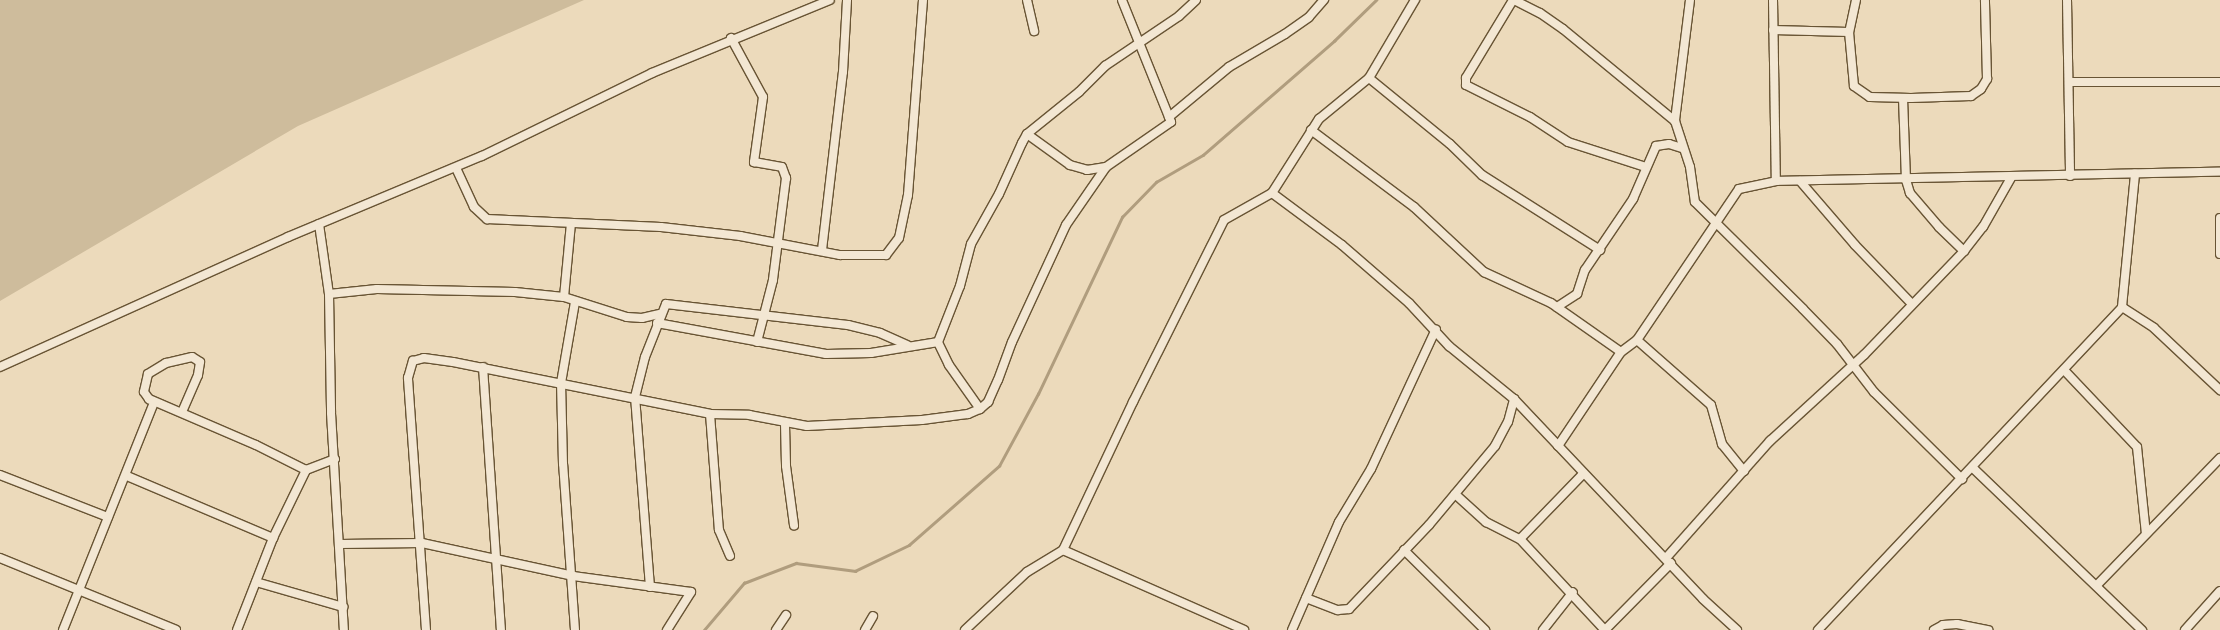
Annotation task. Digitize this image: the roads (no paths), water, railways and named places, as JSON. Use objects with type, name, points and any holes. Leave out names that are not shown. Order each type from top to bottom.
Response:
[{"type":"street","points":[[0,367],[319,224],[456,168],[600,96],[730,38],[830,0]]},
{"type":"street","points":[[822,250],[843,72],[847,0]]},
{"type":"street","points":[[456,168],[474,207],[487,219],[692,230],[822,250],[840,255],[878,256],[891,251],[899,238],[912,163],[923,0]]},
{"type":"street","points":[[1027,0],[1034,31]]},
{"type":"street","points":[[426,630],[422,543],[408,378],[413,361],[424,358],[483,367],[710,414],[749,415],[785,424],[826,426],[922,420],[968,414],[980,409],[991,395],[1012,342],[1066,225],[1106,167],[1171,122],[1122,0]]},
{"type":"street","points":[[980,409],[949,365],[938,342],[960,286],[971,244],[1000,194],[1027,134],[1079,92],[1105,66],[1179,16],[1196,0]]},
{"type":"street","points":[[1169,117],[1229,67],[1285,34],[1324,0]]},
{"type":"street","points":[[965,630],[1027,572],[1063,550],[1133,402],[1224,220],[1272,193],[1311,130],[1336,103],[1369,78],[1415,0]]},
{"type":"street","points":[[1646,167],[1568,142],[1530,117],[1466,85],[1466,78],[1513,0],[1563,29],[1676,121]]},
{"type":"street","points":[[1690,0],[1676,121],[1682,148],[1690,167],[1695,202],[1715,224],[1789,294],[1837,344],[1852,366],[1874,392],[1962,479]]},
{"type":"street","points":[[1773,0],[1776,181]]},
{"type":"street","points":[[1856,0],[1849,32],[1854,86],[1870,98],[1971,96],[1982,89],[1987,79],[1985,0]]},
{"type":"street","points":[[2067,0],[2070,82],[2070,176]]},
{"type":"street","points":[[1773,30],[1849,32]]},
{"type":"street","points":[[730,38],[763,97],[754,162],[782,167],[786,172],[765,316],[757,342]]},
{"type":"street","points":[[1369,78],[1450,144],[1482,175],[1600,250]]},
{"type":"street","points":[[2070,82],[2220,82]]},
{"type":"street","points":[[1903,98],[1906,180],[1917,203],[1964,251]]},
{"type":"street","points":[[1311,130],[1414,207],[1484,272],[1557,307],[1621,352]]},
{"type":"street","points":[[1027,134],[1070,164],[1087,170],[1106,167]]},
{"type":"street","points":[[1557,307],[1577,294],[1585,270],[1633,199],[1656,146],[1669,144],[1682,148]]},
{"type":"street","points":[[1558,446],[1621,352],[1637,340],[1738,189],[1776,181],[2011,178],[2220,172]]},
{"type":"street","points":[[1818,630],[1974,468],[2122,307],[2135,174]]},
{"type":"street","points":[[1456,494],[1486,522],[1520,539],[1573,592],[1605,630],[1668,561],[1744,471],[1786,425],[1852,366],[1964,251],[1983,227],[2011,178]]},
{"type":"street","points":[[1800,181],[1855,245],[1912,304]]},
{"type":"street","points":[[1272,193],[1342,245],[1436,330],[1449,346],[1514,399],[1583,474],[1737,630]]},
{"type":"street","points":[[2220,218],[2220,254]]},
{"type":"street","points":[[564,297],[571,223]]},
{"type":"street","points":[[319,224],[329,294],[344,630]]},
{"type":"street","points":[[329,294],[395,289],[515,292],[564,297],[627,317],[649,317],[660,314]]},
{"type":"street","points":[[575,630],[573,576],[563,464],[561,383],[576,302]]},
{"type":"street","points":[[650,587],[635,397],[657,322],[660,314],[670,302],[765,316],[848,325],[880,333],[907,345]]},
{"type":"street","points":[[2122,307],[2154,328],[2220,390]]},
{"type":"street","points":[[657,322],[826,354],[871,353],[907,345],[938,342]]},
{"type":"street","points":[[1292,630],[1339,522],[1370,469],[1436,330]]},
{"type":"street","points":[[1637,340],[1711,405],[1722,444],[1744,471]]},
{"type":"street","points":[[182,412],[198,375],[200,362],[192,357],[166,363],[148,374],[144,392],[154,402],[182,412],[306,470]]},
{"type":"street","points":[[483,367],[502,630]]},
{"type":"street","points":[[2064,370],[2137,446],[2146,534]]},
{"type":"street","points":[[1306,598],[1338,610],[1349,609],[1456,494],[1504,432],[1514,399]]},
{"type":"street","points":[[63,630],[108,517],[127,476],[154,402]]},
{"type":"street","points":[[710,414],[719,530],[730,556]]},
{"type":"street","points":[[785,424],[786,466],[794,525]]},
{"type":"street","points":[[2097,585],[2220,458]]},
{"type":"street","points":[[237,630],[274,538],[306,470],[335,459]]},
{"type":"street","points":[[1974,468],[2142,630]]},
{"type":"street","points":[[1520,539],[1583,474]]},
{"type":"street","points":[[0,475],[108,517]]},
{"type":"street","points":[[127,476],[274,538]]},
{"type":"street","points":[[340,544],[422,543],[573,576],[690,592],[667,630]]},
{"type":"street","points":[[1063,550],[1244,630]]},
{"type":"street","points":[[1404,550],[1485,630]]},
{"type":"street","points":[[0,558],[176,630]]},
{"type":"street","points":[[256,582],[343,607]]},
{"type":"street","points":[[2185,630],[2220,591]]},
{"type":"street","points":[[1543,630],[1573,592]]},
{"type":"street","points":[[776,630],[786,615]]},
{"type":"street","points":[[865,630],[873,616]]},
{"type":"street","points":[[1934,630],[1943,625],[1957,624],[1988,630]]},
{"type":"waterway","points":[[704,630],[744,583],[796,563],[855,571],[909,545],[999,466],[1038,394],[1122,217],[1156,182],[1203,155],[1334,41],[1376,0]]}]
